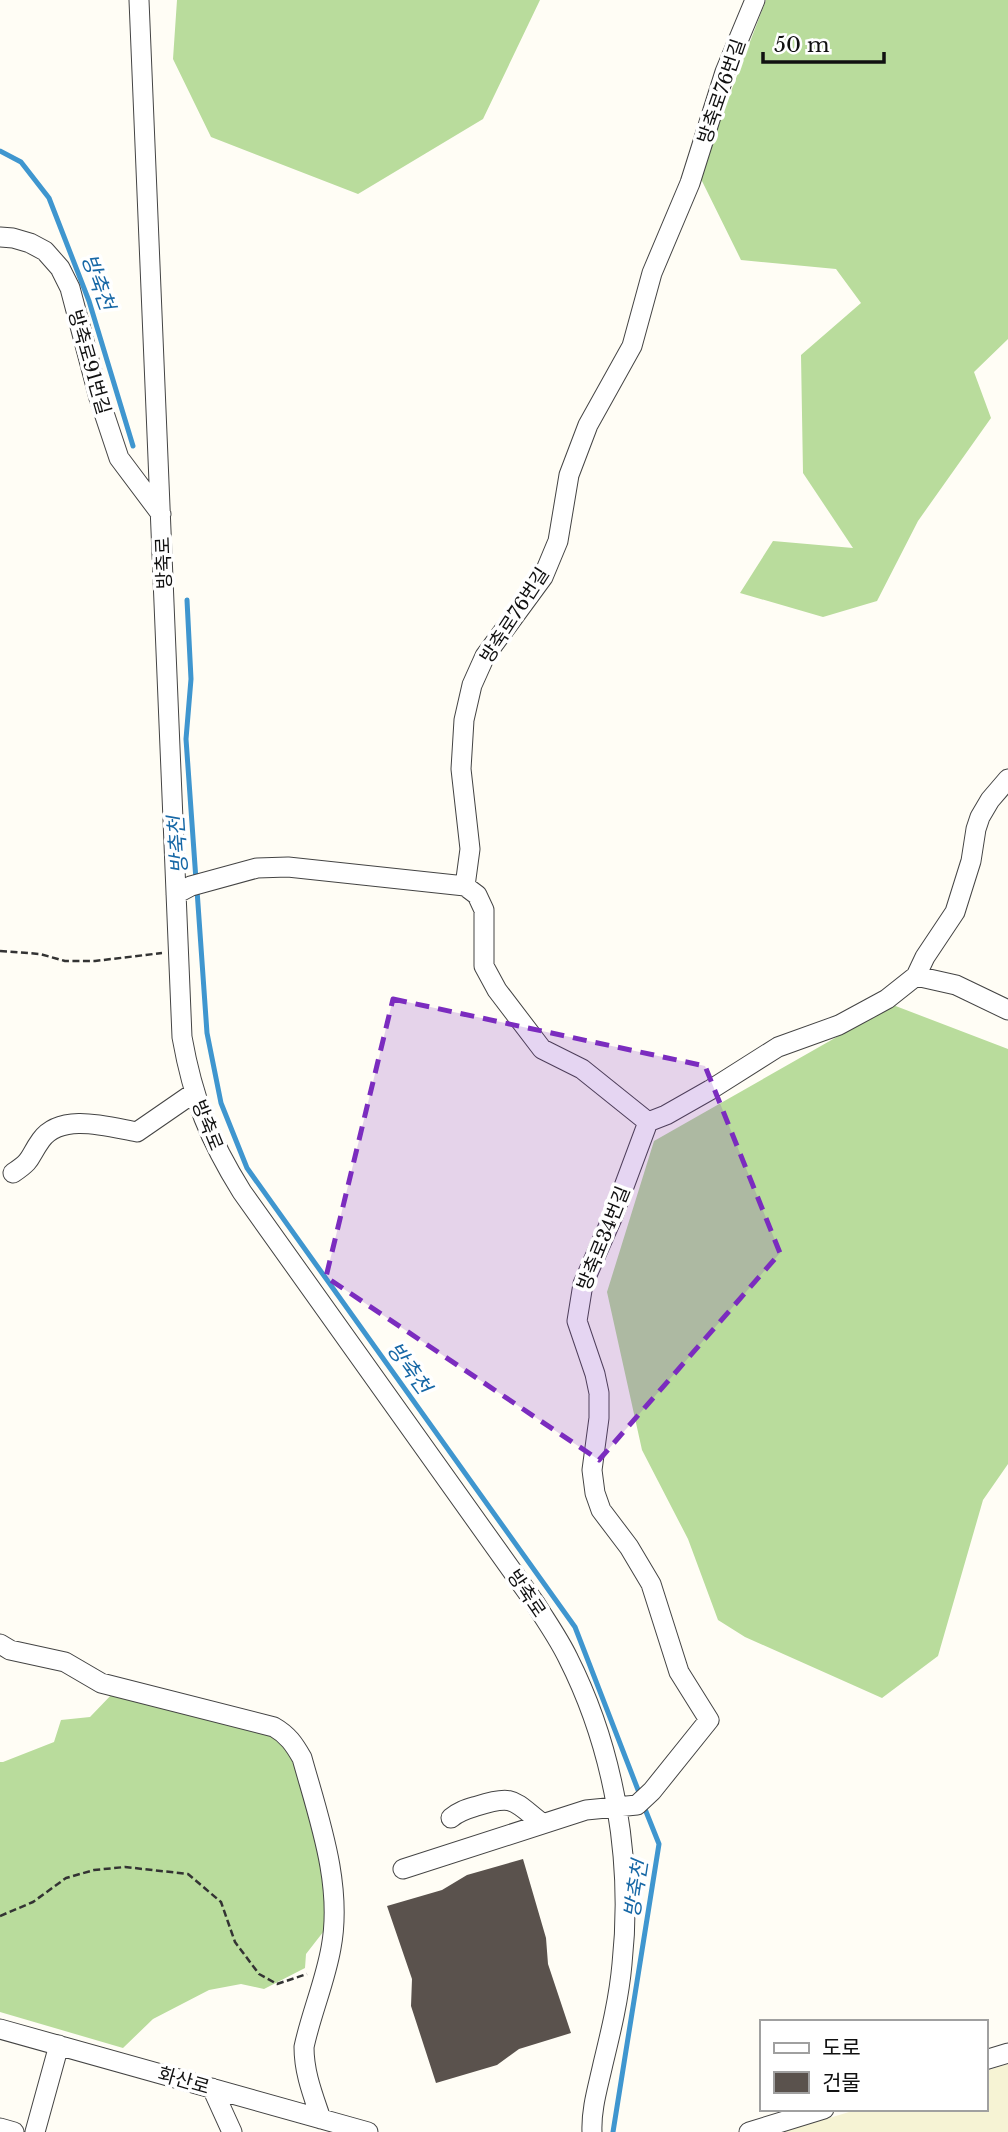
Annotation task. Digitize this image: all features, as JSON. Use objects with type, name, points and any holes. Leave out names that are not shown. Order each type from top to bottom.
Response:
[{"type":"street","name":"방축로","points":[[139,0],[161,514],[191,887],[179,950],[182,1037],[202,1117],[218,1154],[242,1192],[535,1603],[568,1658],[592,1717],[614,1787],[623,1847],[625,1912],[622,1964],[614,2016],[592,2115],[592,2132]]},
{"type":"street","name":"방축로76번길","points":[[465,886],[470,849],[461,769],[464,720],[472,685],[485,656],[543,577],[558,541],[569,475],[588,425],[632,346],[652,272],[690,183],[725,72],[755,0]]},
{"type":"street","name":"방축로91번길","points":[[0,237],[13,237],[46,251],[61,268],[70,288],[99,398],[120,458],[161,514]]},
{"type":"street","points":[[191,887],[257,868],[288,867],[465,886],[477,895],[484,910],[484,966],[497,990],[542,1049],[582,1069],[649,1122],[710,1090],[778,1047],[839,1025],[887,999],[916,976],[925,957],[955,912],[971,862],[980,817],[1008,779]]},
{"type":"street","points":[[916,976],[956,985],[1008,1010]]},
{"type":"street","points":[[13,1173],[30,1162],[41,1140],[50,1130],[82,1124],[136,1132],[195,1092]]},
{"type":"street","name":"방축로34번길","points":[[403,1870],[586,1810],[637,1805],[652,1791],[709,1720],[679,1672],[651,1584],[629,1547],[601,1510],[595,1493],[592,1470],[599,1418],[599,1392],[577,1321],[583,1284],[613,1216],[649,1122]]},
{"type":"street","points":[[5,1647],[65,1662],[101,1683],[274,1727],[287,1735],[302,1758],[329,1858],[335,1921],[331,1949],[304,2047],[304,2064],[321,2119]]},
{"type":"street","points":[[451,1818],[457,1812],[500,1798],[510,1799],[543,1824]]},
{"type":"street","name":"화산로","points":[[0,2029],[367,2132]]},
{"type":"street","points":[[35,2132],[59,2045]]},
{"type":"street","points":[[987,2059],[1008,2053]]},
{"type":"street","points":[[212,2088],[232,2132]]},
{"type":"street","points":[[749,2132],[817,2111]]},
{"type":"street","points":[[0,2128],[14,2132]]},
{"type":"path","points":[[0,951],[40,954],[65,961],[95,961],[179,950]]},
{"type":"path","points":[[0,1916],[33,1902],[66,1878],[94,1870],[125,1867],[188,1874],[221,1902],[235,1942],[259,1975],[278,1984],[326,1967]]},
{"type":"highlighted area","points":[[393,999],[705,1066],[780,1253],[599,1460],[326,1277]]},
{"type":"shaded area","points":[[1008,2064],[1008,2132],[783,2132],[852,2111],[987,2111],[987,2070]]},
{"type":"green space","points":[[177,0],[540,0],[483,119],[358,194],[211,137],[173,59]]},
{"type":"green space","points":[[766,0],[1008,0],[1008,339],[974,372],[991,418],[918,521],[877,601],[823,617],[740,593],[773,541],[853,548],[803,473],[801,355],[861,303],[836,269],[741,260],[699,175]]},
{"type":"green space","points":[[893,1005],[1008,1049],[1008,1464],[983,1500],[938,1656],[882,1698],[745,1637],[718,1620],[688,1539],[642,1450],[607,1292],[654,1141]]},
{"type":"green space","points":[[115,1691],[266,1729],[295,1752],[324,1860],[327,1927],[306,1954],[305,1968],[264,1989],[241,1984],[209,1990],[153,2019],[123,2048],[0,2012],[0,1762],[54,1742],[61,1720],[90,1717]]},
{"type":"building","points":[[523,1859],[546,1938],[548,1964],[571,2033],[519,2049],[497,2065],[436,2083],[411,2006],[412,1979],[387,1906],[442,1890],[467,1875]]},
{"type":"waterway","name":"방축천","points":[[0,151],[21,162],[49,198],[89,301],[133,446]]},
{"type":"waterway","name":"방축천","points":[[187,600],[191,679],[186,739],[196,880]]},
{"type":"waterway","name":"방축천","points":[[197,890],[207,1033],[221,1103],[247,1168],[575,1627],[640,1795]]},
{"type":"waterway","name":"방축천","points":[[613,2132],[659,1844],[643,1804]]}]
